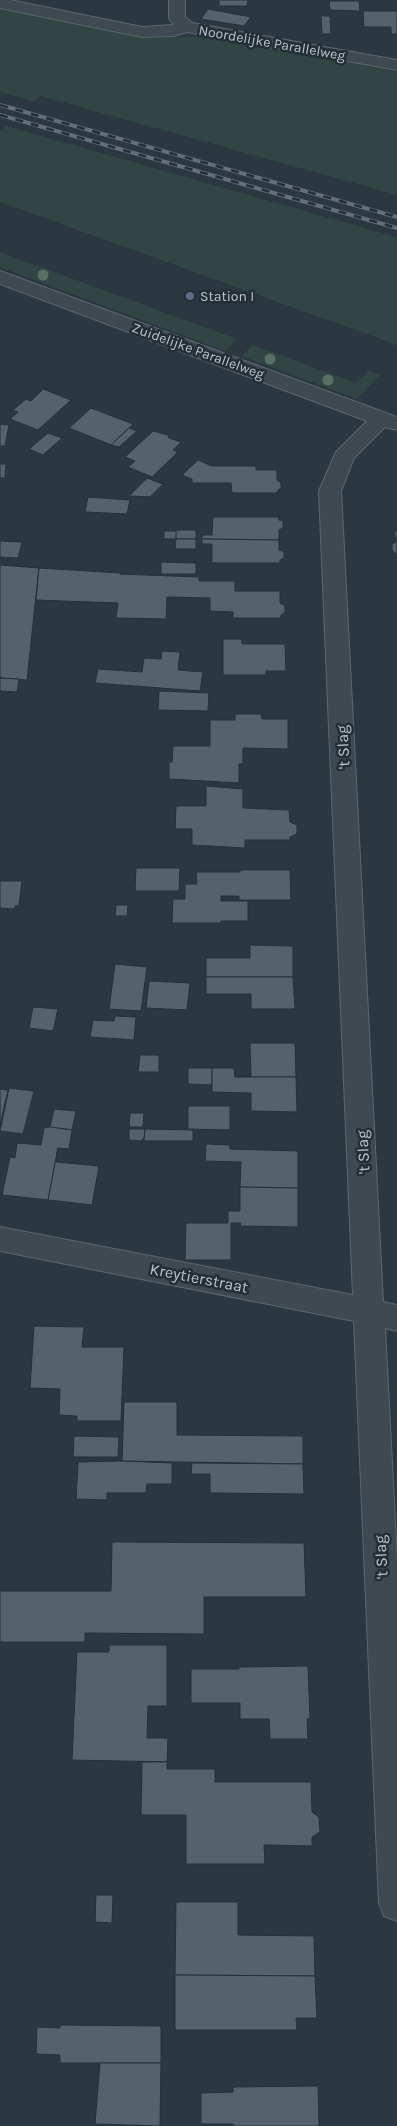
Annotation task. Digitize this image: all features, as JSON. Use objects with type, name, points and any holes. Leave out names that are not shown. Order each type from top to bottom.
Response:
[{"type":"street","points":[[178,0],[177,18],[186,27]]},
{"type":"street","name":"Noordelijke Parallelweg","points":[[0,3],[142,32],[166,32],[186,27],[397,65]]},
{"type":"street","name":"Zuidelijke Parallelweg","points":[[0,277],[389,422]]},
{"type":"street","name":"'t Slag","points":[[389,422],[352,447],[344,457],[330,492],[384,1315],[397,1903]]},
{"type":"street","name":"Kreytierstraat","points":[[0,1239],[384,1315]]},
{"type":"green space","points":[[0,8],[152,38],[203,36],[397,72],[397,195],[40,96],[34,102],[0,92]]},
{"type":"green space","points":[[6,126],[397,237],[397,345],[0,202],[0,130]]},
{"type":"green space","points":[[0,252],[237,339],[225,351],[0,267]]},
{"type":"green space","points":[[253,345],[356,383],[368,371],[380,375],[357,399],[241,356]]},
{"type":"building","points":[[219,0],[248,0],[247,6],[219,6]]},
{"type":"building","points":[[329,1],[359,1],[360,11],[330,10]]},
{"type":"building","points":[[208,9],[251,17],[244,26],[201,19]]},
{"type":"building","points":[[363,11],[397,11],[397,34],[391,34],[391,27],[364,27]]},
{"type":"building","points":[[321,16],[330,16],[331,34],[322,34]]},
{"type":"building","points":[[43,389],[71,400],[38,430],[10,419],[18,412],[13,410],[26,399],[31,401]]},
{"type":"building","points":[[91,408],[133,424],[111,445],[69,428]]},
{"type":"building","points":[[0,424],[9,425],[5,446],[0,446]]},
{"type":"building","points":[[129,428],[137,431],[119,447],[111,445]]},
{"type":"building","points":[[153,431],[168,435],[169,438],[181,442],[173,450],[178,452],[152,477],[128,467],[135,461],[125,457]]},
{"type":"building","points":[[48,433],[62,438],[43,455],[29,449]]},
{"type":"building","points":[[198,460],[212,466],[256,466],[256,470],[277,470],[277,480],[281,483],[281,488],[277,493],[232,493],[231,483],[192,483],[192,479],[182,475]]},
{"type":"building","points":[[0,464],[6,464],[5,478],[0,478]]},
{"type":"building","points":[[147,478],[163,484],[150,497],[129,496]]},
{"type":"building","points":[[88,497],[130,500],[127,514],[85,512]]},
{"type":"building","points":[[213,517],[278,517],[279,520],[283,521],[283,528],[279,530],[279,540],[202,539],[202,535],[212,535]]},
{"type":"building","points":[[175,530],[196,530],[196,539],[176,539]]},
{"type":"building","points":[[164,531],[176,531],[176,539],[164,539]]},
{"type":"building","points":[[394,531],[397,531],[397,555],[392,550],[392,544],[396,542]]},
{"type":"building","points":[[176,539],[196,539],[196,549],[175,549]]},
{"type":"building","points":[[202,539],[279,540],[279,550],[284,552],[284,558],[280,560],[280,563],[212,563],[212,544],[202,544]]},
{"type":"building","points":[[0,541],[22,542],[18,558],[0,557]]},
{"type":"building","points":[[161,562],[196,563],[196,574],[161,574]]},
{"type":"building","points":[[0,565],[39,568],[27,680],[0,678]]},
{"type":"building","points":[[39,568],[199,577],[199,581],[235,581],[235,591],[280,591],[280,603],[285,606],[285,612],[281,615],[281,618],[233,618],[233,612],[210,611],[210,598],[167,597],[166,619],[116,618],[118,603],[36,600]]},
{"type":"building","points":[[223,639],[242,639],[242,644],[285,644],[286,671],[266,671],[266,675],[223,675]]},
{"type":"building","points":[[162,651],[180,652],[178,670],[203,672],[200,691],[95,683],[98,669],[142,672],[144,658],[161,659]]},
{"type":"building","points":[[0,678],[19,679],[17,692],[0,691]]},
{"type":"building","points":[[159,691],[209,693],[208,711],[158,710]]},
{"type":"building","points":[[235,714],[261,714],[262,719],[288,719],[288,749],[243,748],[243,764],[239,764],[239,783],[169,779],[169,762],[172,762],[173,746],[210,746],[210,720],[235,720]]},
{"type":"building","points":[[206,786],[243,789],[243,808],[289,810],[290,822],[297,825],[297,834],[290,837],[290,840],[245,840],[245,848],[192,845],[192,829],[175,829],[176,806],[206,806]]},
{"type":"building","points":[[136,868],[180,868],[179,891],[135,891]]},
{"type":"building","points":[[240,870],[290,870],[291,900],[239,900],[239,896],[221,896],[221,901],[248,901],[248,921],[172,923],[173,899],[185,899],[185,884],[197,884],[196,872],[240,872]]},
{"type":"building","points":[[0,881],[22,881],[19,906],[15,906],[15,909],[0,908]]},
{"type":"building","points":[[116,905],[128,905],[127,916],[115,916]]},
{"type":"building","points":[[250,945],[293,946],[293,977],[206,977],[206,958],[250,958]]},
{"type":"building","points":[[115,964],[147,967],[141,1011],[109,1009]]},
{"type":"building","points":[[206,977],[293,977],[295,1009],[251,1009],[251,994],[206,994]]},
{"type":"building","points":[[149,981],[190,983],[187,1010],[146,1008]]},
{"type":"building","points":[[33,1007],[58,1009],[53,1031],[29,1028]]},
{"type":"building","points":[[115,1016],[136,1017],[134,1040],[90,1037],[93,1020],[114,1021]]},
{"type":"building","points":[[250,1043],[295,1043],[296,1077],[235,1077],[251,1076]]},
{"type":"building","points":[[140,1055],[159,1055],[159,1072],[138,1072]]},
{"type":"building","points":[[188,1068],[212,1068],[212,1085],[188,1084]]},
{"type":"building","points":[[212,1068],[234,1068],[235,1077],[296,1077],[297,1112],[251,1111],[251,1093],[212,1092]]},
{"type":"building","points":[[9,1088],[34,1091],[23,1134],[0,1131]]},
{"type":"building","points":[[0,1089],[8,1090],[0,1125]]},
{"type":"building","points":[[188,1106],[230,1106],[230,1130],[188,1129]]},
{"type":"building","points":[[54,1109],[76,1111],[72,1130],[50,1127]]},
{"type":"building","points":[[130,1113],[144,1113],[143,1127],[129,1127]]},
{"type":"building","points":[[44,1128],[72,1130],[69,1149],[58,1148],[48,1200],[2,1195],[10,1157],[15,1158],[17,1143],[41,1145]]},
{"type":"building","points":[[129,1129],[145,1129],[144,1138],[141,1141],[129,1140]]},
{"type":"building","points":[[145,1129],[193,1130],[193,1141],[144,1141]]},
{"type":"building","points":[[206,1144],[230,1145],[230,1149],[298,1151],[298,1188],[240,1187],[241,1162],[205,1161]]},
{"type":"building","points":[[58,1148],[56,1162],[99,1166],[92,1205],[48,1200]]},
{"type":"building","points":[[240,1187],[298,1188],[298,1227],[240,1226],[241,1223],[231,1223],[231,1260],[185,1260],[186,1223],[228,1223],[228,1211],[240,1211]]},
{"type":"building","points":[[34,1326],[84,1327],[82,1347],[124,1347],[121,1421],[77,1421],[77,1416],[59,1415],[60,1389],[30,1388]]},
{"type":"building","points":[[124,1402],[177,1402],[177,1435],[303,1436],[303,1464],[122,1461]]},
{"type":"building","points":[[74,1436],[119,1437],[118,1457],[73,1457]]},
{"type":"building","points":[[78,1462],[172,1463],[172,1484],[147,1484],[146,1493],[107,1493],[107,1500],[76,1499]]},
{"type":"building","points":[[192,1463],[303,1464],[304,1494],[210,1493],[210,1474],[191,1474]]},
{"type":"building","points":[[112,1542],[304,1543],[306,1597],[204,1597],[204,1634],[85,1633],[85,1642],[0,1642],[0,1591],[111,1591]]},
{"type":"building","points":[[109,1645],[167,1645],[167,1706],[148,1706],[147,1738],[168,1738],[167,1762],[72,1760],[77,1652],[109,1652]]},
{"type":"building","points":[[308,1666],[310,1718],[307,1719],[308,1739],[270,1739],[269,1719],[240,1719],[240,1703],[191,1703],[191,1669]]},
{"type":"building","points":[[142,1762],[167,1762],[167,1769],[215,1769],[215,1782],[311,1782],[312,1812],[319,1817],[320,1832],[312,1837],[312,1846],[264,1845],[265,1864],[186,1864],[186,1815],[141,1815]]},
{"type":"building","points":[[96,1895],[113,1895],[112,1923],[95,1922]]},
{"type":"building","points":[[176,1902],[238,1902],[238,1935],[314,1936],[315,1976],[175,1975]]},
{"type":"building","points":[[175,1975],[315,1976],[317,2018],[296,2018],[297,2030],[175,2030]]},
{"type":"building","points":[[60,2025],[161,2026],[161,2063],[60,2063],[60,2055],[36,2054],[37,2027],[60,2028]]},
{"type":"building","points":[[100,2063],[161,2063],[160,2126],[95,2124]]},
{"type":"building","points":[[318,2086],[319,2126],[201,2124],[201,2093],[233,2092],[233,2087]]},
{"type":"railway","points":[[0,105],[397,217]]},
{"type":"railway","points":[[0,115],[397,228]]},
{"type":"place","name":"Station I","points":[[190,296]]}]
